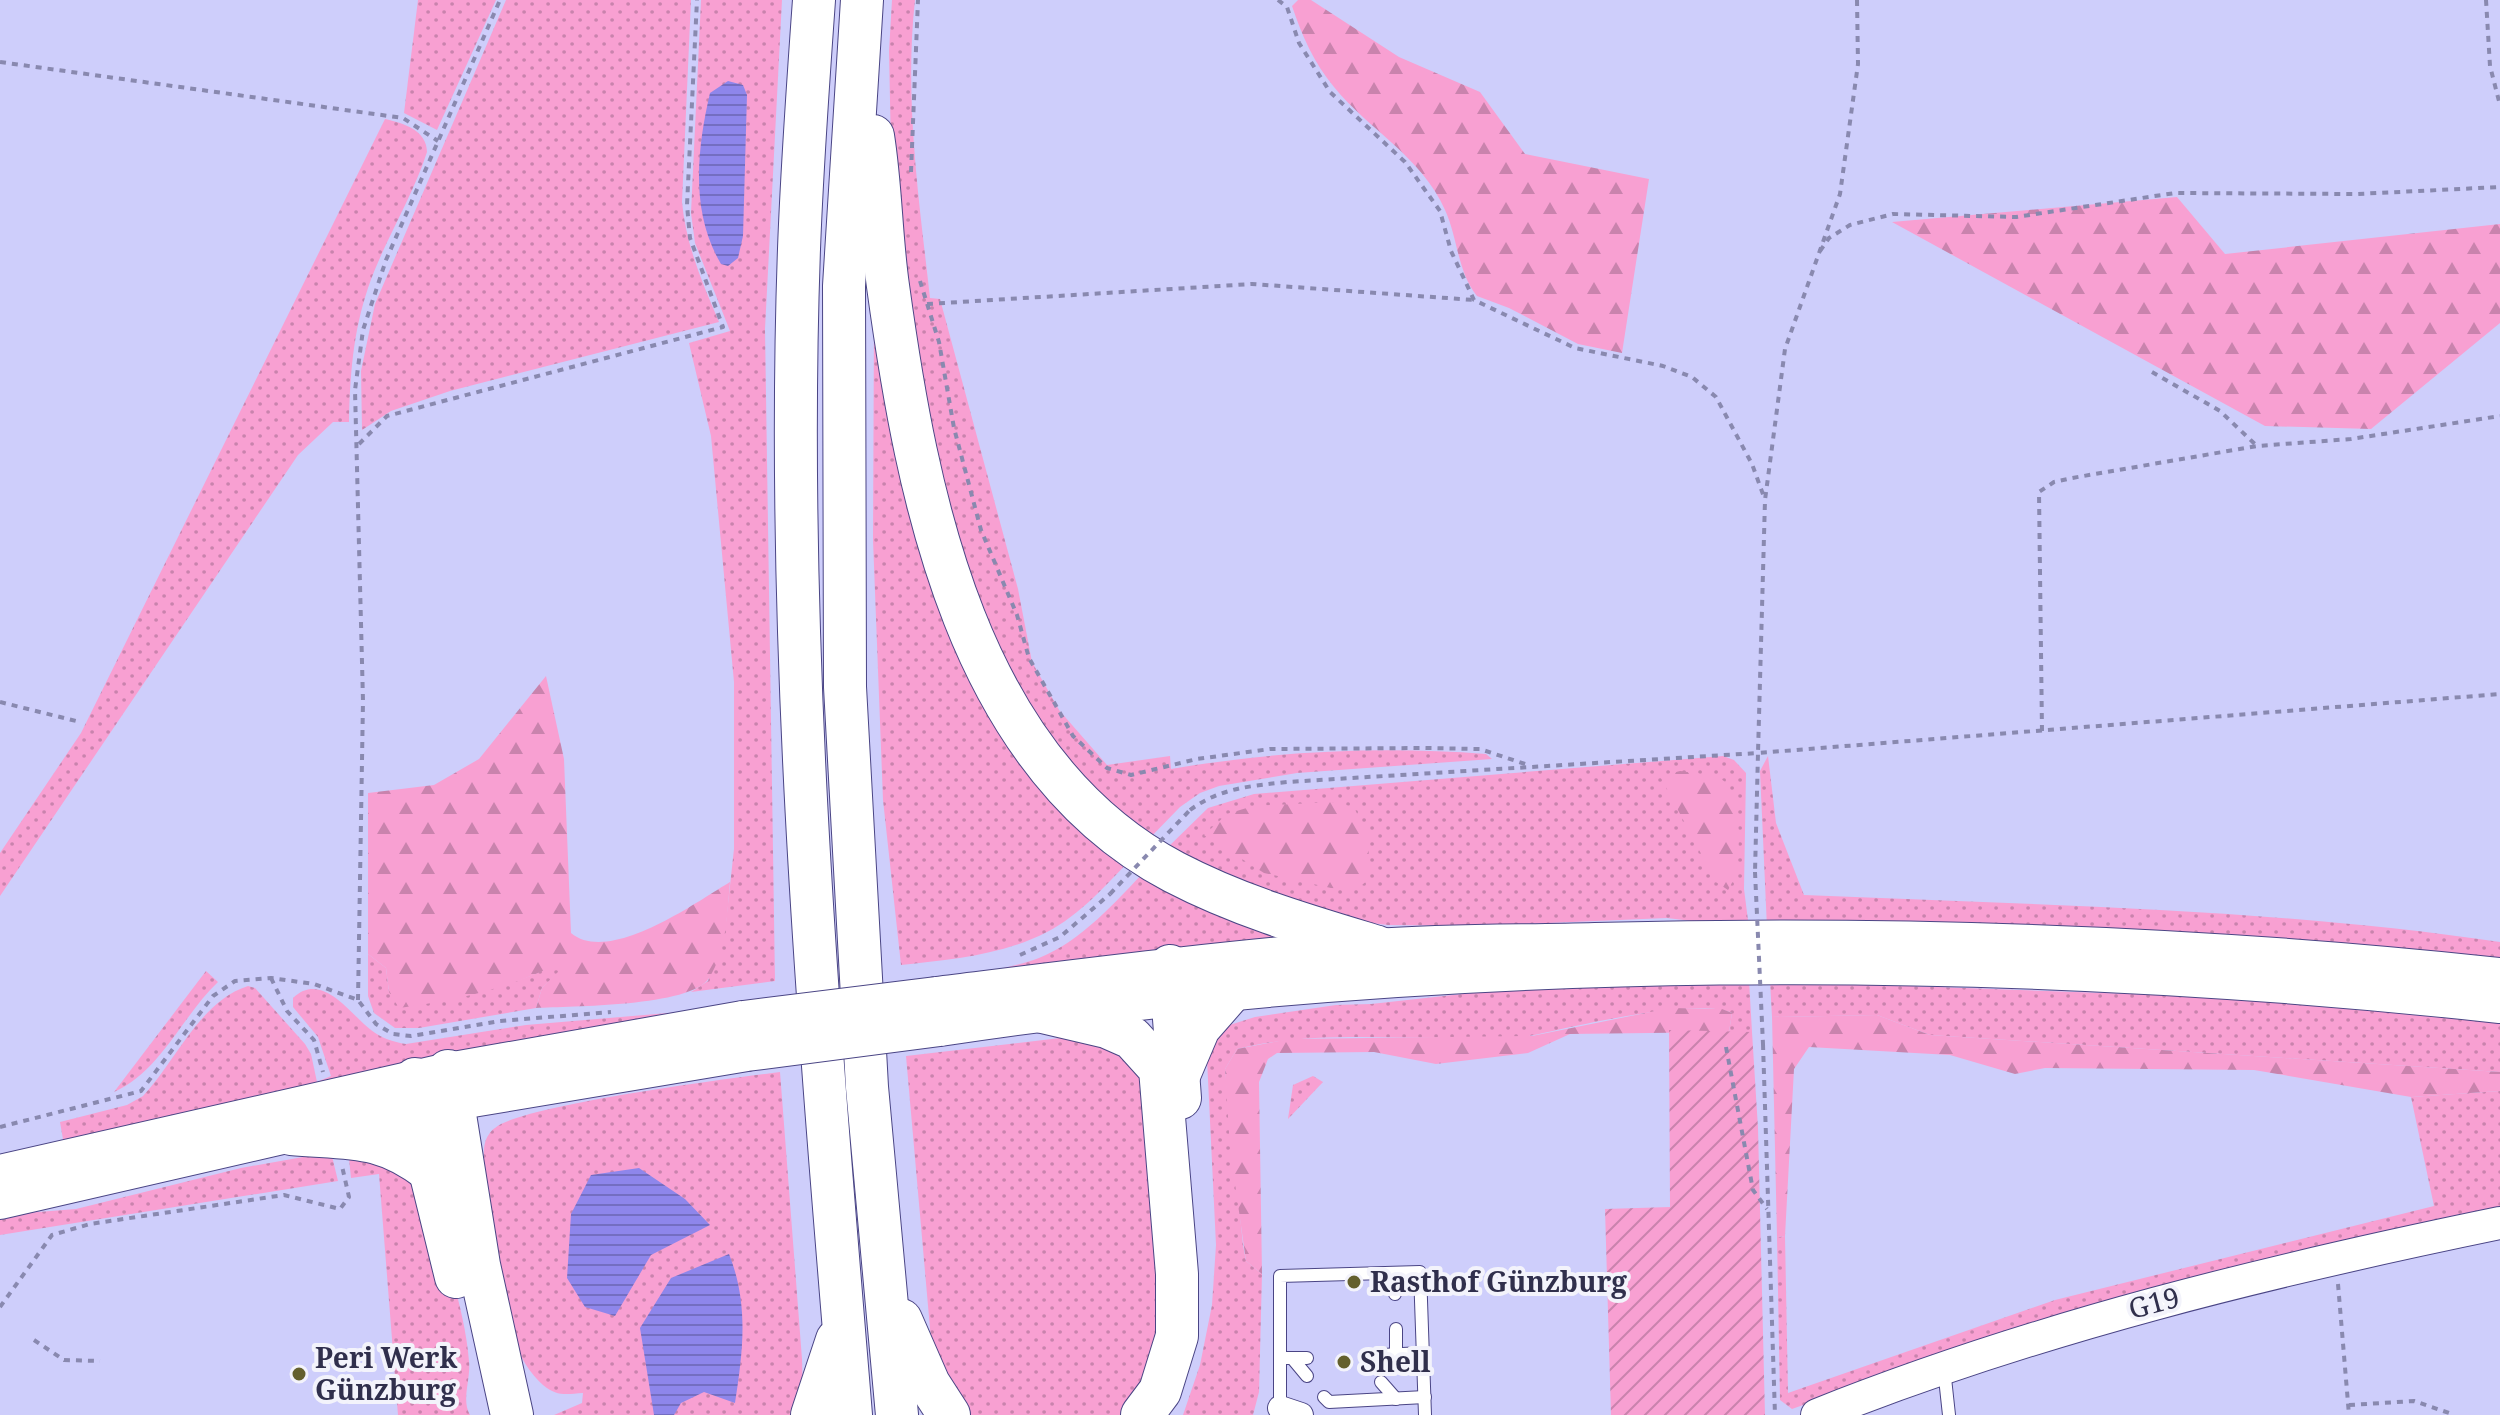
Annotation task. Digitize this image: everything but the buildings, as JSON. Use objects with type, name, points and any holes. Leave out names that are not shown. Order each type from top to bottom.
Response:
[{"type":"highway","points":[[814,0],[799,251],[798,515],[814,928],[851,1415]]},
{"type":"highway","points":[[862,0],[844,286],[845,687],[867,1087],[897,1415]]},
{"type":"highway","points":[[858,51],[874,145],[887,283],[904,396],[941,550],[965,620],[994,688],[1028,741],[1069,791],[1120,835],[1172,871],[1261,912],[1378,947]]},
{"type":"highway","points":[[1168,1415],[1182,1381],[1193,1318],[1194,1266],[1171,984]]},
{"type":"highway","points":[[1179,1076],[1199,1028],[1227,996]]},
{"type":"highway","points":[[1043,1012],[1107,1027],[1132,1038],[1160,1069],[1177,1274],[1177,1336],[1160,1391],[1142,1415]]},
{"type":"highway","points":[[434,1090],[430,1171],[490,1415]]},
{"type":"highway","points":[[434,1090],[512,1415]]},
{"type":"highway","points":[[291,1134],[378,1141],[394,1146],[430,1171]]},
{"type":"highway","points":[[887,1287],[929,1384],[949,1415]]},
{"type":"highway","points":[[812,1415],[843,1320]]},
{"type":"main road","points":[[938,1011],[1043,1012],[1171,984],[1378,947],[1691,938],[1993,939],[2349,960],[2500,976]]},
{"type":"main road","points":[[0,1173],[434,1090],[745,1036],[1171,984],[1227,996],[1379,980],[1692,966],[1988,970],[2348,989],[2500,1005]]},
{"type":"main road","points":[[0,1201],[291,1134],[434,1090]]},
{"type":"street","name":"G19","points":[[1817,1415],[1944,1366],[2079,1324],[2262,1274],[2500,1223]]},
{"type":"lane","points":[[1282,1413],[1286,1358],[1280,1276],[1420,1272],[1425,1415]]},
{"type":"lane","points":[[1394,1273],[1395,1294]]},
{"type":"lane","points":[[1396,1329],[1396,1354]]},
{"type":"lane","points":[[1382,1355],[1423,1353]]},
{"type":"lane","points":[[1286,1358],[1307,1358]]},
{"type":"lane","points":[[1286,1358],[1307,1376]]},
{"type":"lane","points":[[1944,1366],[1949,1415]]},
{"type":"lane","points":[[1381,1382],[1396,1399]]},
{"type":"lane","points":[[1324,1397],[1329,1402],[1425,1397]]},
{"type":"path","points":[[358,1000],[363,701],[359,444],[355,390],[363,330],[386,260],[500,0]]},
{"type":"path","points":[[359,444],[387,416],[723,327],[690,238],[688,216],[697,0]]},
{"type":"path","points":[[910,183],[918,0]]},
{"type":"path","points":[[1278,0],[1287,7],[1299,43],[1330,92],[1405,162],[1440,211],[1451,251],[1474,300]]},
{"type":"path","points":[[1775,1415],[1755,872],[1765,500],[1785,349],[1840,194],[1853,118],[1858,64],[1857,0]]},
{"type":"path","points":[[2486,0],[2490,66],[2500,105]]},
{"type":"path","points":[[0,62],[403,118],[438,141]]},
{"type":"path","points":[[1817,255],[1829,238],[1850,225],[1893,214],[2016,217],[2175,193],[2357,194],[2500,187]]},
{"type":"path","points":[[919,277],[939,342],[954,428],[981,530],[1017,615],[1029,658],[1073,736],[1107,768],[1131,775],[1197,759],[1270,749],[1480,749],[1528,765]]},
{"type":"path","points":[[927,304],[1252,284],[1474,300],[1575,348],[1663,366],[1692,377],[1716,397],[1752,464],[1765,500]]},
{"type":"path","points":[[2152,372],[2220,411],[2257,446]]},
{"type":"path","points":[[2042,731],[2039,492],[2054,482],[2072,478],[2257,446],[2351,439],[2500,416]]},
{"type":"path","points":[[1015,956],[1060,937],[1110,894],[1190,810],[1209,796],[1230,789],[1528,765],[1758,753],[2500,694]]},
{"type":"path","points":[[0,702],[80,722]]},
{"type":"path","points":[[271,978],[287,1011],[314,1040],[325,1079]]},
{"type":"path","points":[[0,1127],[141,1091],[213,996],[235,981],[271,978],[314,984],[358,1000],[376,1024],[393,1034],[411,1036],[500,1021],[620,1011]]},
{"type":"path","points":[[1726,1047],[1753,1190],[1769,1211]]},
{"type":"path","points":[[0,1307],[52,1235],[90,1224],[284,1195],[340,1209],[349,1197],[340,1154]]},
{"type":"path","points":[[2340,1294],[2349,1415]]},
{"type":"path","points":[[34,1340],[64,1360],[100,1361]]},
{"type":"path","points":[[2348,1405],[2414,1401],[2449,1413]]},
{"type":"green space","points":[[418,0],[496,0],[437,130],[404,113]]},
{"type":"green space","points":[[506,0],[691,0],[682,202],[691,248],[719,322],[450,391],[391,411],[362,430],[361,371],[375,304]]},
{"type":"green space","points":[[701,0],[782,0],[765,329],[775,981],[691,992],[708,981],[726,922],[734,849],[734,682],[711,436],[689,343],[730,331],[695,243],[691,213]]},
{"type":"green space","points":[[892,0],[915,0],[912,112],[930,298],[940,299],[1018,589],[1032,662],[1059,710],[1107,765],[1170,756],[1171,769],[1289,754],[1368,750],[1486,754],[1492,759],[1297,773],[1219,786],[1200,793],[1180,807],[1146,842],[1102,805],[994,664],[918,404],[891,151],[889,51]]},
{"type":"green space","points":[[1298,0],[1311,0],[1399,57],[1480,92],[1525,154],[1649,179],[1622,353],[1578,344],[1509,308],[1477,296],[1465,276],[1449,221],[1435,191],[1409,159],[1327,78],[1309,49],[1296,17],[1292,6]]},
{"type":"green space","points":[[385,119],[406,125],[418,133],[426,144],[427,152],[363,305],[353,354],[349,422],[333,422],[298,455],[0,896],[0,853],[81,733]]},
{"type":"green space","points":[[2177,197],[2225,254],[2500,224],[2500,323],[2371,429],[2265,426],[1892,222]]},
{"type":"green space","points":[[874,322],[930,562],[1131,859],[1071,917],[1030,940],[976,955],[901,965],[883,800],[873,540]]},
{"type":"green space","points":[[546,676],[564,759],[571,933],[587,941],[629,936],[674,916],[730,882],[725,932],[715,967],[698,988],[655,1000],[536,1008],[542,988],[559,971],[553,966],[516,982],[478,993],[399,1008],[389,992],[386,968],[368,954],[368,793],[434,785],[479,759]]},
{"type":"green space","points":[[1723,756],[1734,760],[1746,773],[1744,889],[1749,928],[1667,918],[1478,926],[1388,925],[1337,919],[1163,852],[1208,808],[1254,794]]},
{"type":"green space","points":[[1768,756],[1776,823],[1804,895],[2153,910],[2327,922],[2500,942],[2500,962],[1767,928],[1760,771]]},
{"type":"green space","points":[[1680,771],[1709,775],[1724,781],[1735,802],[1738,852],[1733,881],[1728,890],[1716,882],[1660,776]]},
{"type":"green space","points":[[1332,802],[1354,807],[1369,840],[1368,880],[1357,889],[1331,888],[1264,873],[1204,835],[1227,814],[1253,806]]},
{"type":"green space","points":[[1147,869],[1309,934],[990,972],[1055,951],[1098,919]]},
{"type":"green space","points":[[368,954],[386,968],[389,992],[493,987],[533,975],[553,965],[560,971],[542,988],[536,1008],[419,1028],[395,1028],[374,1013],[368,996]]},
{"type":"green space","points":[[206,971],[218,982],[145,1071],[114,1092]]},
{"type":"green space","points":[[1749,980],[1752,1032],[1729,1032],[1732,1013],[1692,1008],[1635,1015],[1513,1038],[1316,1038],[1237,1049],[1225,1069],[1243,1245],[1246,1261],[1262,1274],[1259,1392],[1253,1415],[1183,1415],[1200,1365],[1212,1305],[1216,1245],[1207,1059],[1220,1028],[1255,1017],[1336,1005],[1553,984]]},
{"type":"green space","points":[[1770,981],[2300,1000],[2500,1018],[2500,1072],[1930,1035],[1877,1015],[1772,1017]]},
{"type":"green space","points":[[248,986],[255,988],[305,1044],[311,1054],[317,1082],[331,1076],[318,1037],[293,1007],[293,998],[315,989],[335,998],[375,1033],[406,1044],[526,1025],[739,1007],[64,1145],[60,1122],[127,1105],[143,1096],[202,1018],[231,994]]},
{"type":"green space","points":[[1670,1008],[1722,1009],[1732,1013],[1729,1032],[1570,1034],[1528,1053],[1436,1064],[1374,1052],[1277,1053],[1268,1059],[1259,1082],[1262,1274],[1246,1261],[1230,1148],[1225,1069],[1237,1049],[1289,1039],[1532,1036]]},
{"type":"green space","points":[[1877,1015],[1930,1035],[2500,1072],[2500,1091],[2411,1097],[2254,1070],[2045,1068],[2015,1074],[1950,1055],[1809,1047],[1794,1069],[1785,1236],[1777,1237],[1772,1017]]},
{"type":"green space","points":[[1669,1030],[1752,1032],[1758,1128],[1765,1415],[1611,1415],[1605,1209],[1670,1207]]},
{"type":"green space","points":[[1094,1034],[1145,1069],[1168,1326],[1128,1415],[960,1415],[932,1351],[906,1056]]},
{"type":"green space","points":[[780,1072],[802,1359],[803,1399],[797,1415],[554,1415],[582,1403],[583,1393],[558,1393],[548,1389],[534,1376],[513,1340],[503,1303],[488,1209],[484,1157],[489,1134],[513,1119],[544,1110]]},
{"type":"green space","points":[[1313,1076],[1323,1082],[1288,1119],[1293,1085]]},
{"type":"green space","points":[[2500,1091],[2500,1214],[2188,1280],[2043,1319],[1792,1409],[1780,1400],[1777,1237],[1785,1236],[1788,1393],[2055,1300],[2434,1206],[2411,1097]]},
{"type":"green space","points":[[348,1149],[422,1186],[444,1249],[467,1340],[469,1368],[466,1403],[470,1415],[398,1415],[379,1174],[351,1178]]},
{"type":"green space","points":[[331,1152],[338,1181],[0,1235],[0,1215],[76,1209],[241,1168]]},
{"type":"shaded area","points":[[728,81],[743,85],[747,95],[743,236],[738,258],[728,266],[721,264],[711,244],[700,202],[699,180],[702,136],[710,93]]},
{"type":"shaded area","points":[[639,1168],[685,1199],[710,1225],[651,1255],[615,1316],[585,1307],[567,1278],[571,1214],[591,1175]]},
{"type":"shaded area","points":[[729,1254],[742,1309],[742,1346],[735,1403],[704,1392],[681,1403],[674,1415],[654,1415],[640,1328],[671,1278]]},
{"type":"place","name":"Rasthof Günzburg","points":[[1354,1282]]},
{"type":"place","name":"Shell","points":[[1344,1362]]},
{"type":"place","name":"Peri Werk Günzburg","points":[[299,1374]]}]
